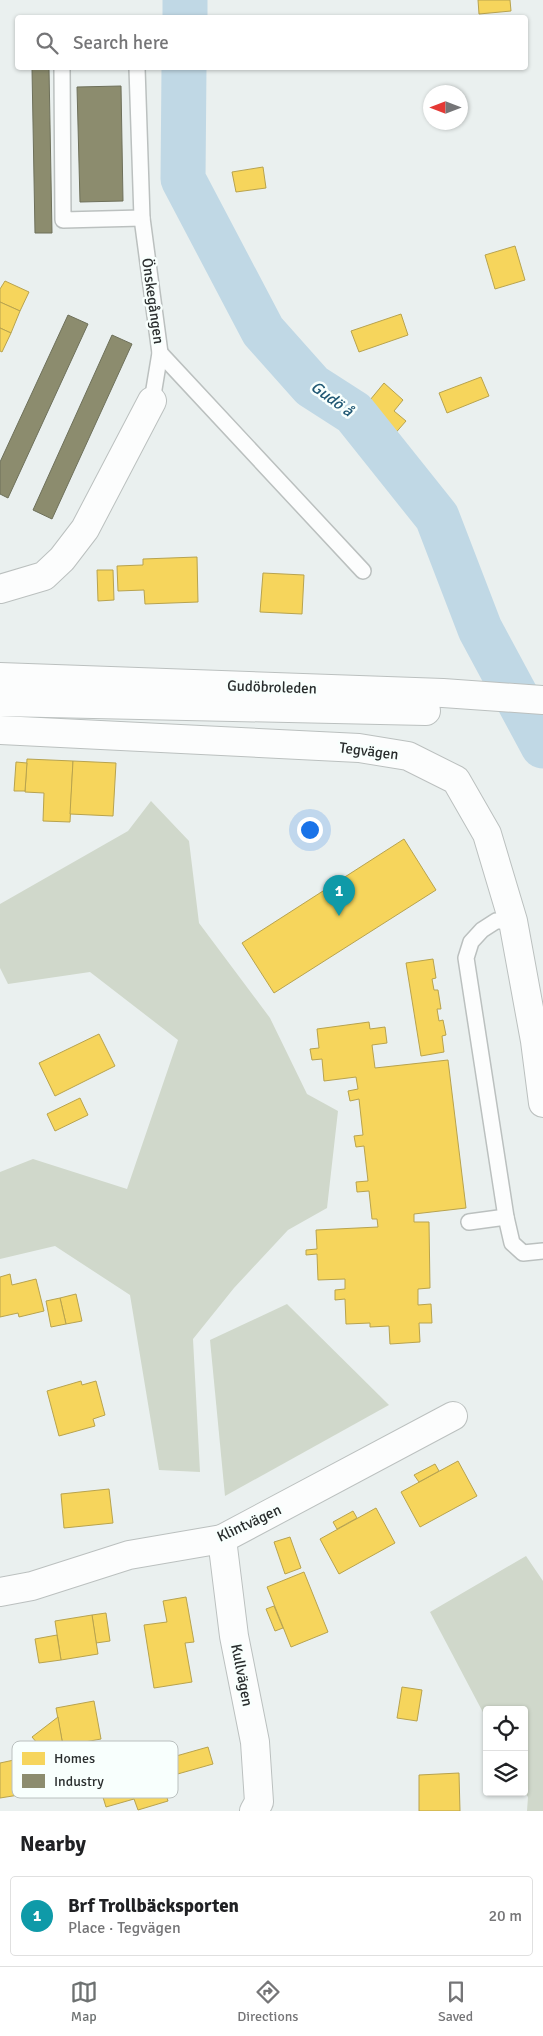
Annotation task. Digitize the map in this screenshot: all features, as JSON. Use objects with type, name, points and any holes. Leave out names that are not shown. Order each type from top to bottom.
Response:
[{"type":"street","name":"Önskegången","points":[[0,589],[44,576],[62,559],[85,528],[152,401]]},
{"type":"street","name":"Gudöbroleden","points":[[0,677],[473,703],[543,717]]},
{"type":"street","name":"Gudöbroleden","points":[[0,702],[473,703],[543,700]]},
{"type":"street","name":"Tegvägen","points":[[0,730],[359,748],[408,756],[456,780],[487,834],[512,921],[535,1041],[543,1103]]},
{"type":"street","name":"Klintvägen","points":[[0,1592],[32,1586],[129,1555],[222,1538],[453,1416]]},
{"type":"street","name":"Kullvägen","points":[[222,1538],[234,1636],[255,1742],[259,1802],[254,1811]]},
{"type":"lane","points":[[62,70],[63,220],[142,218]]},
{"type":"lane","name":"Önskegången","points":[[137,70],[142,218],[160,353],[152,401]]},
{"type":"lane","points":[[160,353],[363,571]]},
{"type":"lane","points":[[512,921],[496,921],[482,930],[471,942],[466,958],[506,1216],[512,1243],[523,1253],[543,1251]]},
{"type":"lane","points":[[469,1222],[506,1216]]},
{"type":"shaded area","points":[[151,801],[189,841],[199,923],[270,1018],[307,1094],[338,1111],[327,1208],[288,1230],[234,1288],[193,1339],[200,1472],[159,1470],[130,1295],[55,1246],[0,1259],[0,1172],[33,1159],[127,1189],[178,1040],[90,972],[8,984],[0,968],[0,904],[128,831]]},
{"type":"shaded area","points":[[287,1304],[389,1405],[225,1496],[210,1340]]},
{"type":"shaded area","points":[[526,1556],[543,1581],[543,1811],[527,1811],[528,1706],[483,1706],[483,1712],[430,1612]]},
{"type":"building: Homes","points":[[478,0],[510,0],[511,11],[479,14]]},
{"type":"building: Homes","points":[[263,167],[266,188],[236,192],[232,172]]},
{"type":"building: Homes","points":[[515,246],[525,280],[495,289],[485,255]]},
{"type":"building: Homes","points":[[5,281],[29,292],[20,311],[0,302],[0,289]]},
{"type":"building: Homes","points":[[0,302],[20,311],[11,333],[0,328]]},
{"type":"building: Homes","points":[[401,314],[408,335],[359,352],[351,331]]},
{"type":"building: Homes","points":[[0,328],[11,333],[2,352],[0,351]]},
{"type":"building: Homes","points":[[481,377],[489,396],[447,413],[439,393]]},
{"type":"building: Homes","points":[[384,383],[403,400],[394,411],[406,421],[392,437],[361,411]]},
{"type":"building: Homes","points":[[197,557],[198,602],[145,604],[144,590],[118,591],[117,566],[143,565],[143,559]]},
{"type":"building: Homes","points":[[97,570],[113,570],[114,600],[98,601]]},
{"type":"building: Homes","points":[[263,573],[304,575],[302,614],[260,612]]},
{"type":"building: Homes","points":[[27,759],[73,761],[70,822],[43,821],[44,793],[25,792]]},
{"type":"building: Homes","points":[[73,761],[116,763],[113,816],[70,814]]},
{"type":"building: Homes","points":[[16,762],[27,763],[25,791],[14,791]]},
{"type":"building: Homes","points":[[404,839],[436,890],[274,993],[242,943]]},
{"type":"building: Homes","points":[[433,959],[436,978],[432,979],[434,990],[438,990],[441,1009],[437,1009],[439,1021],[443,1020],[446,1035],[442,1036],[444,1052],[421,1056],[406,963]]},
{"type":"building: Homes","points":[[369,1022],[370,1029],[385,1027],[387,1043],[372,1045],[375,1068],[448,1060],[466,1208],[414,1214],[414,1222],[429,1222],[430,1288],[418,1289],[418,1305],[431,1304],[432,1323],[419,1323],[420,1342],[390,1344],[389,1326],[370,1327],[370,1323],[346,1324],[345,1299],[335,1300],[335,1290],[345,1289],[345,1279],[318,1280],[317,1254],[306,1255],[306,1250],[317,1249],[316,1230],[378,1227],[377,1219],[372,1219],[369,1191],[357,1192],[356,1182],[368,1181],[364,1146],[356,1147],[354,1136],[363,1135],[359,1099],[350,1101],[348,1091],[358,1089],[356,1077],[324,1081],[322,1059],[312,1060],[310,1049],[319,1048],[317,1029]]},
{"type":"building: Homes","points":[[99,1034],[115,1066],[55,1096],[39,1063]]},
{"type":"building: Homes","points":[[80,1098],[88,1115],[55,1131],[47,1114]]},
{"type":"building: Homes","points":[[10,1274],[12,1285],[36,1279],[44,1311],[19,1317],[18,1313],[0,1317],[0,1277]]},
{"type":"building: Homes","points":[[76,1294],[82,1321],[66,1324],[60,1298]]},
{"type":"building: Homes","points":[[60,1298],[66,1324],[51,1327],[46,1301]]},
{"type":"building: Homes","points":[[81,1381],[82,1385],[96,1381],[105,1415],[93,1419],[95,1426],[59,1436],[47,1391]]},
{"type":"building: Homes","points":[[458,1461],[477,1496],[420,1527],[401,1492]]},
{"type":"building: Homes","points":[[435,1464],[439,1471],[419,1482],[414,1475]]},
{"type":"building: Homes","points":[[109,1489],[113,1523],[64,1528],[61,1494]]},
{"type":"building: Homes","points":[[376,1508],[395,1543],[339,1574],[320,1539]]},
{"type":"building: Homes","points":[[353,1511],[357,1518],[337,1529],[333,1522]]},
{"type":"building: Homes","points":[[290,1537],[301,1568],[285,1574],[274,1542]]},
{"type":"building: Homes","points":[[304,1572],[328,1632],[291,1647],[267,1587]]},
{"type":"building: Homes","points":[[186,1597],[194,1642],[185,1643],[192,1682],[154,1688],[144,1625],[167,1622],[163,1601]]},
{"type":"building: Homes","points":[[274,1606],[283,1628],[275,1631],[266,1609]]},
{"type":"building: Homes","points":[[106,1613],[110,1641],[96,1643],[92,1615]]},
{"type":"building: Homes","points":[[92,1615],[98,1654],[61,1660],[55,1621]]},
{"type":"building: Homes","points":[[57,1635],[61,1660],[39,1663],[35,1639]]},
{"type":"building: Homes","points":[[402,1687],[422,1690],[417,1721],[397,1718]]},
{"type":"building: Homes","points":[[94,1701],[101,1739],[62,1741],[56,1708]]},
{"type":"building: Homes","points":[[58,1717],[62,1741],[35,1741],[32,1737]]},
{"type":"building: Homes","points":[[208,1747],[213,1764],[178,1774],[178,1755]]},
{"type":"building: Homes","points":[[12,1760],[12,1796],[0,1798],[0,1763]]},
{"type":"building: Homes","points":[[459,1773],[460,1811],[419,1811],[419,1775]]},
{"type":"building: Homes","points":[[103,1798],[167,1798],[168,1801],[138,1810],[134,1799],[106,1807]]},
{"type":"building: Industry","points":[[32,70],[49,70],[52,233],[35,233]]},
{"type":"building: Industry","points":[[121,86],[123,201],[80,202],[77,87]]},
{"type":"building: Industry","points":[[68,315],[88,324],[8,498],[0,494],[0,462]]},
{"type":"building: Industry","points":[[112,335],[132,344],[52,519],[33,510]]},
{"type":"waterway","name":"Gudö å","points":[[185,0],[185,15]]},
{"type":"waterway","name":"Gudö å","points":[[184,70],[183,179],[263,331],[312,386],[354,413],[437,517],[480,629],[543,746]]},
{"type":"place","name":"Brf Trollbäcksporten","points":[[339,916]]}]
